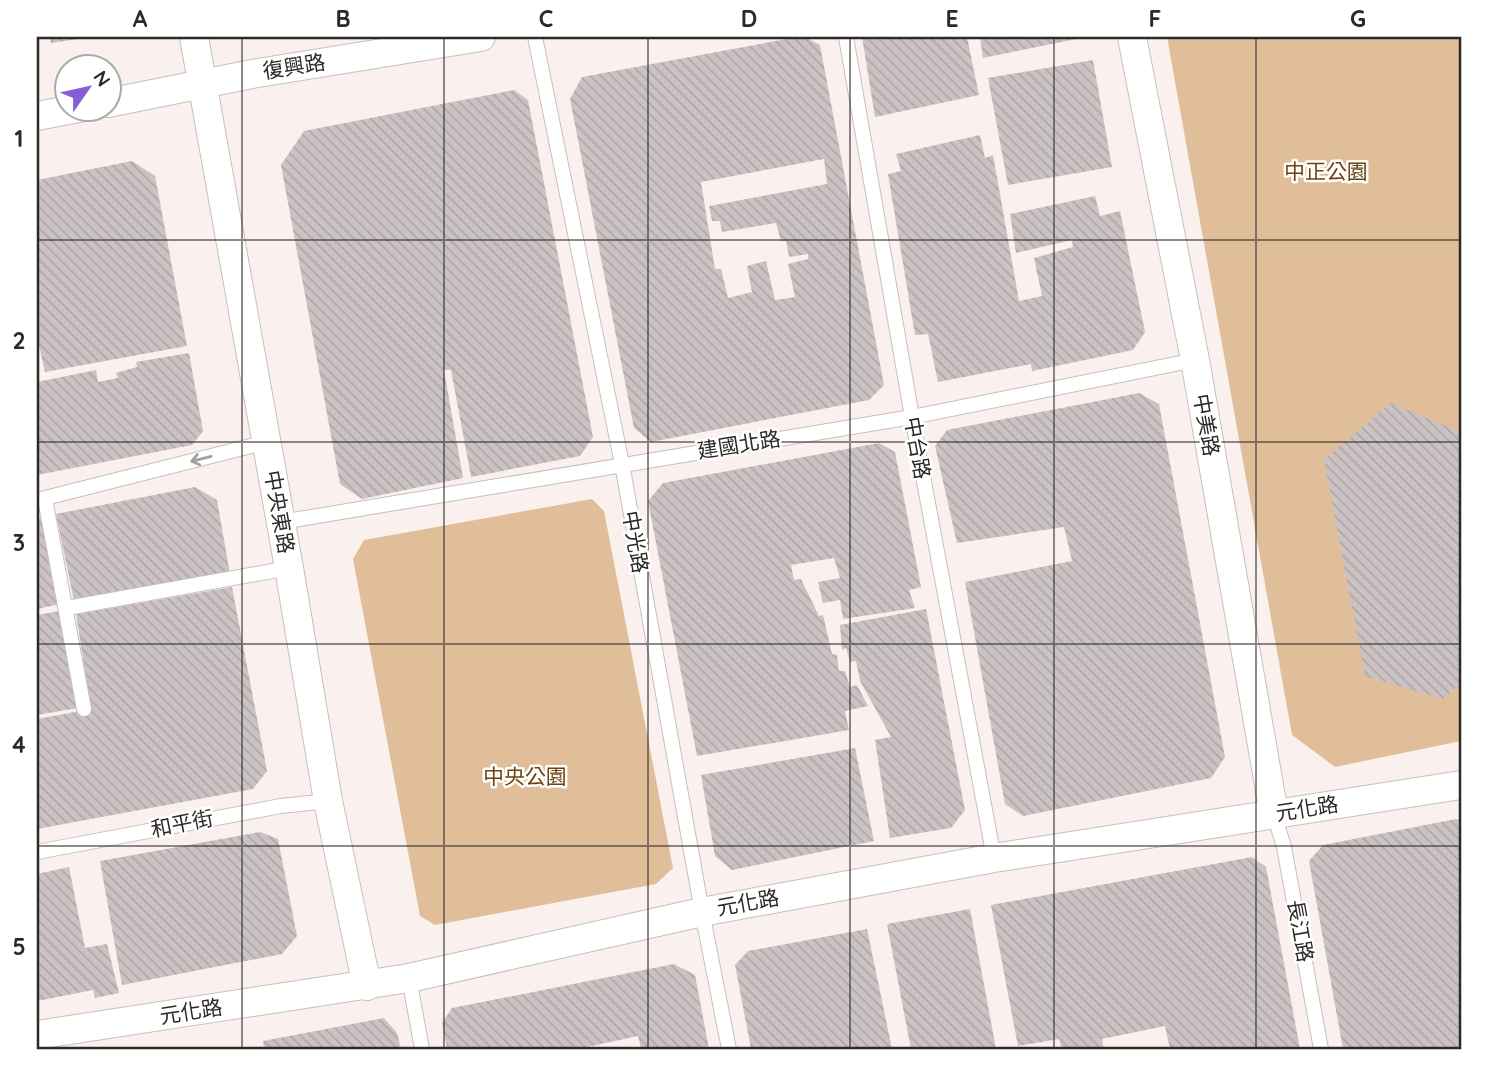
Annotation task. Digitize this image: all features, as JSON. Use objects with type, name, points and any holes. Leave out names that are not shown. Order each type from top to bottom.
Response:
[{"type":"street","name":"中央東路","points":[[194,37],[328,801],[367,986]]},
{"type":"street","name":"復興路","points":[[122,100],[481,37]]},
{"type":"street","name":"中美路","points":[[1132,37],[1195,360],[1274,814]]},
{"type":"street","name":"元化路","points":[[37,1035],[367,986],[702,912],[994,858],[1461,785]]},
{"type":"lane","name":"中光路","points":[[535,37],[622,464],[729,1049]]},
{"type":"lane","name":"中台路","points":[[846,37],[912,416],[994,858]]},
{"type":"lane","name":"建國北路","points":[[281,522],[912,416],[1195,360]]},
{"type":"lane","points":[[84,709],[67,608],[41,499],[267,442]]},
{"type":"lane","points":[[67,608],[289,568]]},
{"type":"lane","name":"和平街","points":[[37,852],[281,806],[328,801]]},
{"type":"lane","name":"長江路","points":[[1274,814],[1284,846],[1321,1049]]},
{"type":"lane","points":[[409,978],[422,1049]]},
{"type":"green space","name":"中正公園","points":[[1167,37],[1461,37],[1461,741],[1335,767],[1292,735]]},
{"type":"green space","name":"中央公園","points":[[592,499],[604,511],[673,868],[656,884],[435,925],[420,916],[353,559],[364,540]]},
{"type":"building","points":[[50,37],[85,37],[85,38],[51,43]]},
{"type":"building","points":[[797,37],[805,37],[820,45],[884,385],[869,400],[651,442],[634,428],[570,99],[582,77]],"holes":[[[824,159],[827,184],[709,206],[712,221],[720,221],[722,232],[776,223],[781,241],[786,241],[789,257],[808,254],[808,259],[788,264],[795,297],[775,300],[766,261],[747,266],[752,292],[728,298],[721,269],[715,269],[701,182]]]},
{"type":"building","points":[[862,37],[967,37],[979,95],[875,117]]},
{"type":"building","points":[[980,37],[1081,37],[1081,38],[983,58]]},
{"type":"building","points":[[1093,60],[1112,167],[1008,185],[988,78]]},
{"type":"building","points":[[514,90],[528,100],[593,437],[580,456],[471,477],[451,370],[444,370],[463,478],[362,499],[340,484],[281,165],[304,131]]},
{"type":"building","points":[[980,135],[985,158],[993,155],[1019,301],[1042,296],[1034,258],[1073,247],[1072,240],[1016,253],[1010,214],[1095,196],[1100,216],[1120,211],[1145,332],[1133,350],[1032,371],[1031,364],[938,382],[928,334],[915,335],[888,174],[901,171],[896,154]]},
{"type":"building","points":[[132,161],[155,176],[187,346],[45,372],[37,336],[37,180]]},
{"type":"building","points":[[189,353],[203,431],[192,445],[37,475],[37,382],[96,370],[98,382],[118,378],[116,373],[137,367],[136,362]]},
{"type":"building","points":[[1139,393],[1159,404],[1225,757],[1211,778],[1023,816],[1005,804],[965,582],[1072,561],[1064,527],[957,543],[935,446],[947,430]]},
{"type":"building","points":[[1390,403],[1461,432],[1461,683],[1443,699],[1365,676],[1324,460]]},
{"type":"building","points":[[879,443],[895,452],[921,587],[909,590],[915,608],[843,619],[840,600],[823,603],[818,582],[840,578],[834,558],[791,565],[794,580],[801,579],[819,616],[823,615],[832,654],[837,655],[839,671],[845,671],[850,687],[857,685],[868,706],[845,711],[849,730],[697,756],[648,501],[663,483]]},
{"type":"building","points":[[195,487],[217,500],[230,574],[74,601],[56,514]]},
{"type":"building","points":[[44,518],[60,604],[37,609],[37,520]]},
{"type":"building","points":[[232,587],[267,771],[253,789],[37,829],[37,719],[91,709],[76,614]]},
{"type":"building","points":[[926,609],[965,810],[951,828],[890,838],[875,740],[891,737],[860,681],[856,661],[850,662],[846,648],[842,650],[840,625]]},
{"type":"building","points":[[60,611],[78,708],[37,715],[37,615]]},
{"type":"building","points":[[855,748],[874,841],[732,870],[715,856],[701,775]]},
{"type":"building","points":[[1461,820],[1461,1049],[1343,1049],[1309,861],[1323,845]]},
{"type":"building","points":[[260,832],[278,839],[297,936],[282,954],[122,985],[100,861]]},
{"type":"building","points":[[1252,857],[1266,867],[1300,1049],[1170,1049],[1165,1026],[1102,1039],[1104,1049],[1062,1049],[1059,1039],[1018,1046],[991,905]]},
{"type":"building","points":[[69,867],[85,948],[107,944],[119,993],[95,998],[93,990],[37,1001],[37,874]]},
{"type":"building","points":[[970,909],[996,1049],[911,1049],[887,924]]},
{"type":"building","points":[[867,929],[892,1049],[751,1049],[735,965],[748,951]]},
{"type":"building","points":[[674,964],[695,975],[709,1049],[641,1049],[638,1036],[578,1049],[447,1049],[442,1023],[452,1008]]},
{"type":"building","points":[[384,1018],[397,1033],[401,1049],[264,1049],[263,1041]]}]
